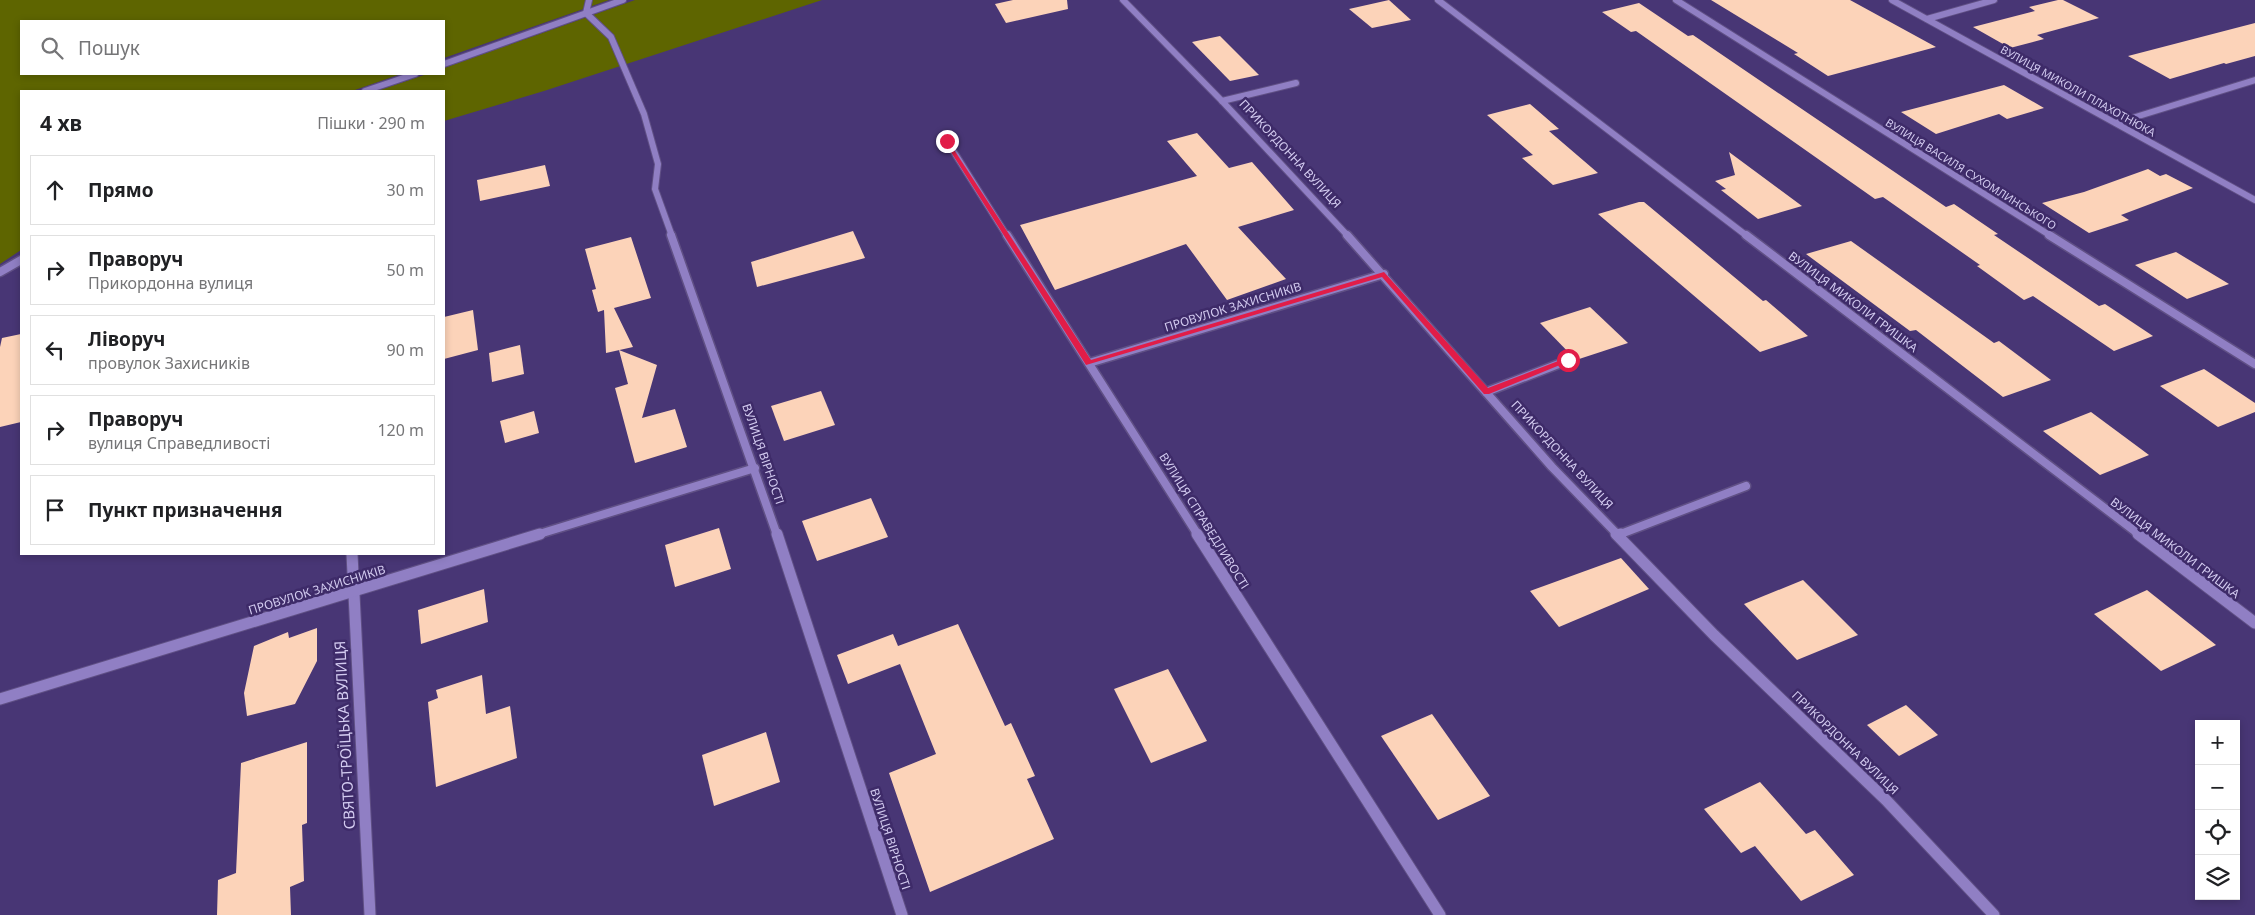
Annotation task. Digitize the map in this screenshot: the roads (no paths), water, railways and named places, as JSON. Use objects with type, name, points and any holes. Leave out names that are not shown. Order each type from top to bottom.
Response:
[{"type":"street","points":[[586,13],[589,0]]},
{"type":"street","points":[[445,64],[624,0]]},
{"type":"street","name":"ПРИКОРДОННА ВУЛИЦЯ","points":[[1123,0],[1222,101],[1384,274],[1552,467],[1714,636],[1886,800],[1994,915]]},
{"type":"street","name":"ВУЛИЦЯ МИКОЛИ ГРИШКА","points":[[1438,0],[2255,623]]},
{"type":"street","name":"ВУЛИЦЯ ВАСИЛЯ СУХОМЛИНСЬКОГО","points":[[1676,0],[2255,364]]},
{"type":"street","name":"ВУЛИЦЯ МИКОЛИ ПЛАХОТНЮКА","points":[[1892,0],[2255,200]]},
{"type":"street","points":[[1927,19],[1994,0]]},
{"type":"street","name":"ВУЛИЦЯ ВІРНОСТІ","points":[[586,13],[611,37],[644,114],[658,164],[655,189],[755,468],[902,915]]},
{"type":"street","points":[[368,90],[412,75]]},
{"type":"street","points":[[2116,123],[2255,80]]},
{"type":"street","points":[[1222,101],[1296,83]]},
{"type":"street","name":"ВУЛИЦЯ СПРАВЕДЛИВОСТІ","points":[[947,141],[1440,915]]},
{"type":"street","points":[[0,272],[20,261]]},
{"type":"street","name":"ПРОВУЛОК ЗАХИСНИКІВ","points":[[1089,363],[1384,274]]},
{"type":"street","points":[[1486,392],[1568,360]]},
{"type":"street","name":"ПРОВУЛОК ЗАХИСНИКІВ","points":[[0,699],[353,593],[755,468]]},
{"type":"street","points":[[1618,535],[1746,486]]},
{"type":"street","name":"СВЯТО-ТРОЇЦЬКА ВУЛИЦЯ","points":[[352,555],[370,915]]}]
